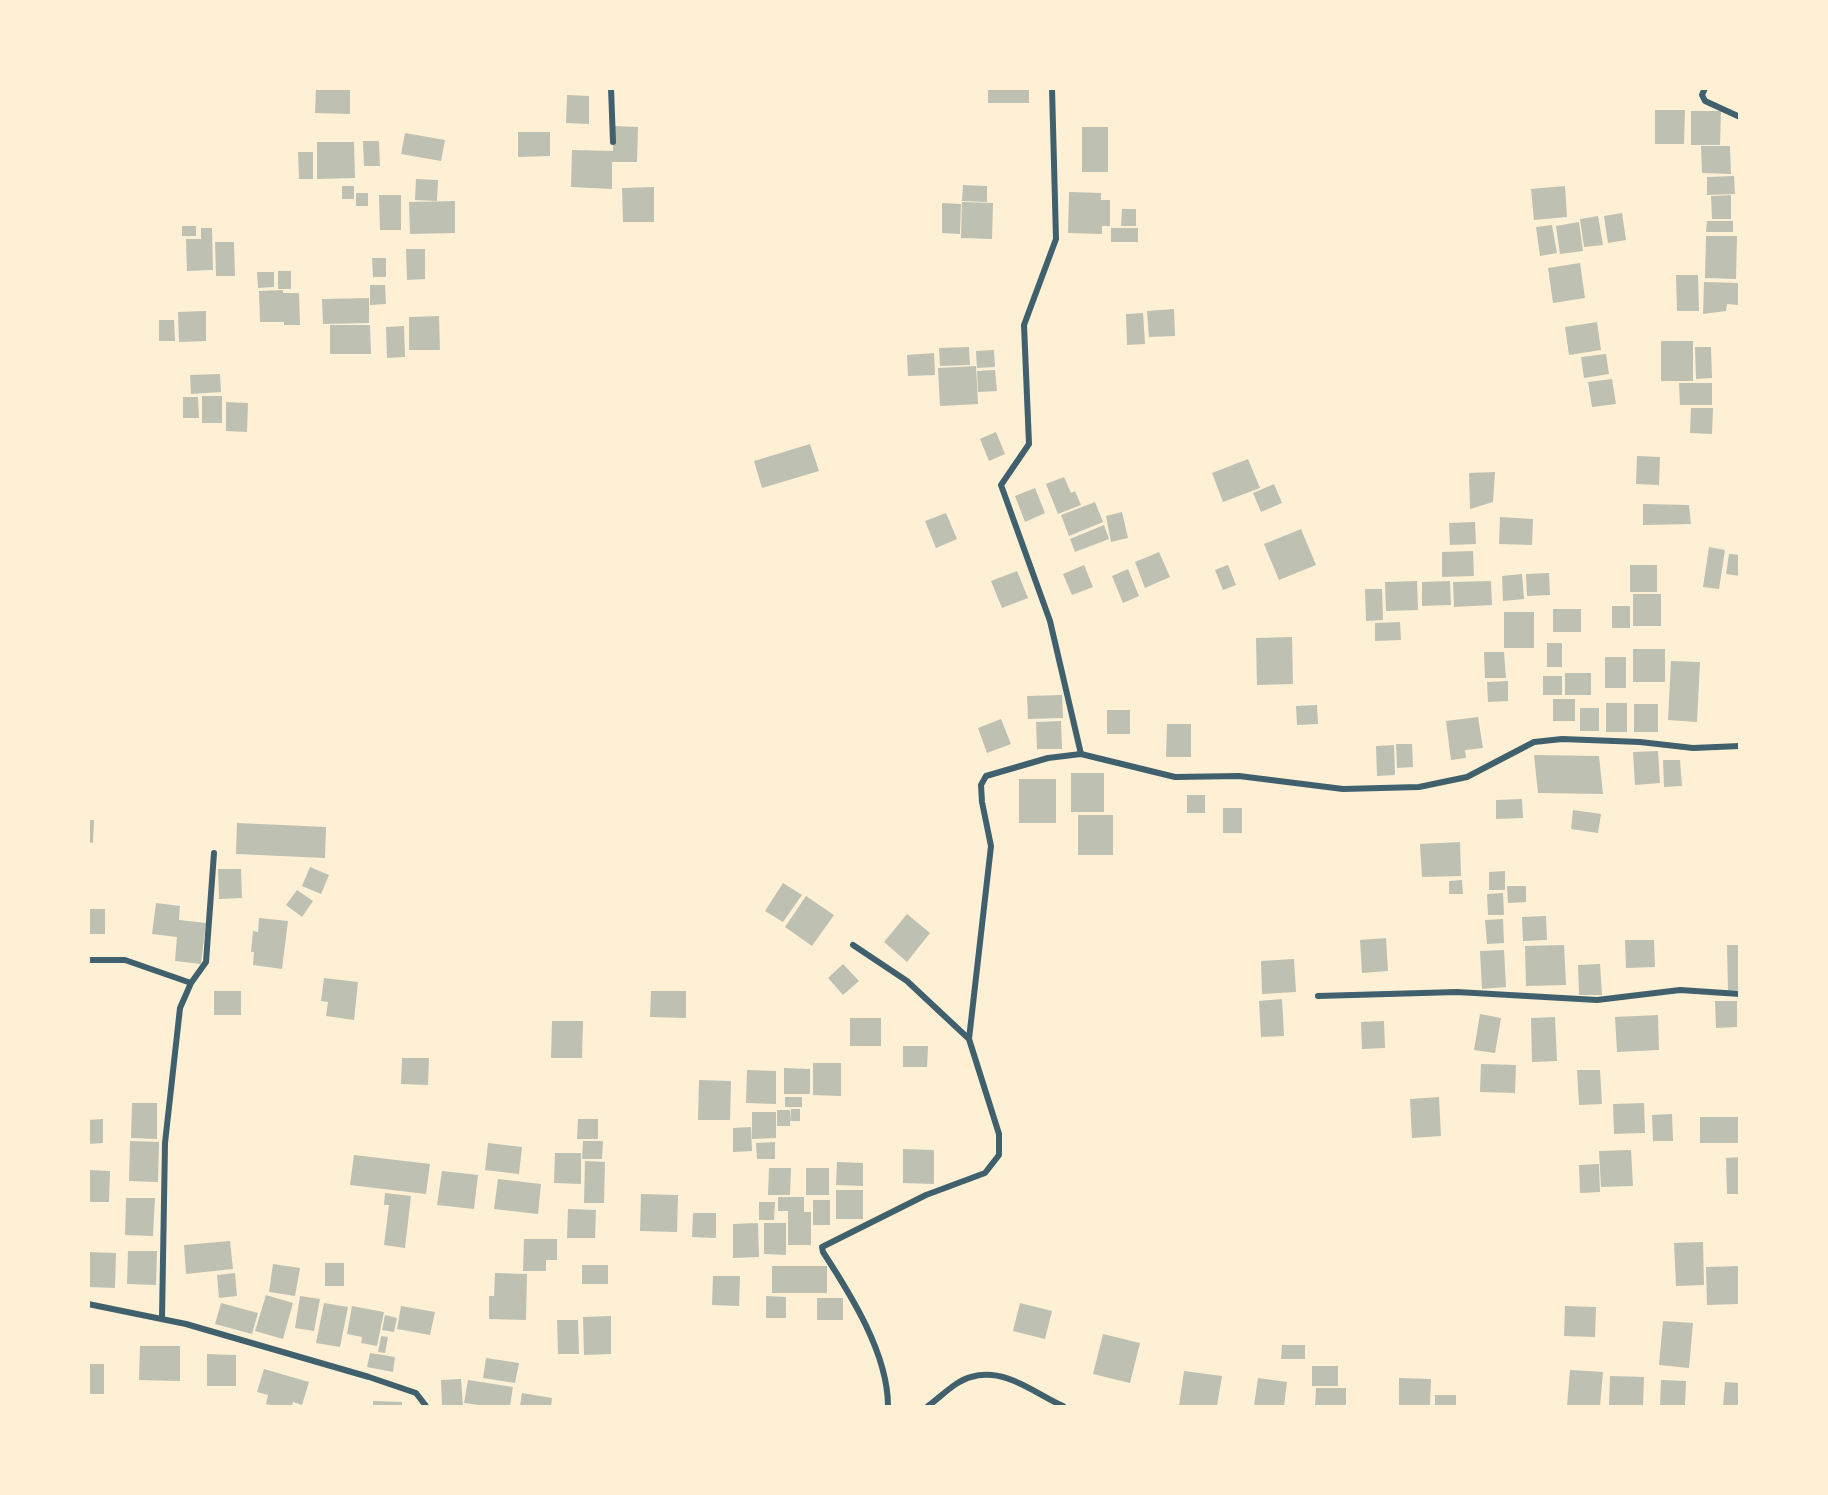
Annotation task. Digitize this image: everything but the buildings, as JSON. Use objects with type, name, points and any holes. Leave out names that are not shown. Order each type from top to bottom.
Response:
[{"type":"street","points":[[611,88],[613,142]]},
{"type":"street","points":[[1052,88],[1056,239],[1024,325],[1029,444],[1000,485],[1050,621],[1080,754]]},
{"type":"street","points":[[1705,88],[1702,95],[1705,101],[1740,117]]},
{"type":"street","points":[[888,1407],[888,1386],[867,1328],[823,1252],[822,1246],[926,1195],[985,1173],[999,1155],[999,1134],[969,1039],[991,846],[982,802],[981,785],[986,776],[1048,758],[1080,754],[1175,777],[1239,776],[1343,789],[1400,788],[1419,787],[1467,777],[1534,742],[1562,740],[1640,742],[1693,748],[1740,746]]},
{"type":"street","points":[[162,1318],[165,1143],[180,1008],[191,983],[206,962],[214,853]]},
{"type":"street","points":[[853,945],[907,981],[969,1039]]},
{"type":"street","points":[[88,960],[125,960],[191,983]]},
{"type":"street","points":[[1318,996],[1457,992],[1597,1000],[1680,990],[1740,994]]},
{"type":"street","points":[[88,1304],[162,1318],[369,1377],[416,1393],[426,1407]]},
{"type":"street","points":[[928,1407],[969,1377],[985,1374],[1015,1381],[1063,1407]]}]
